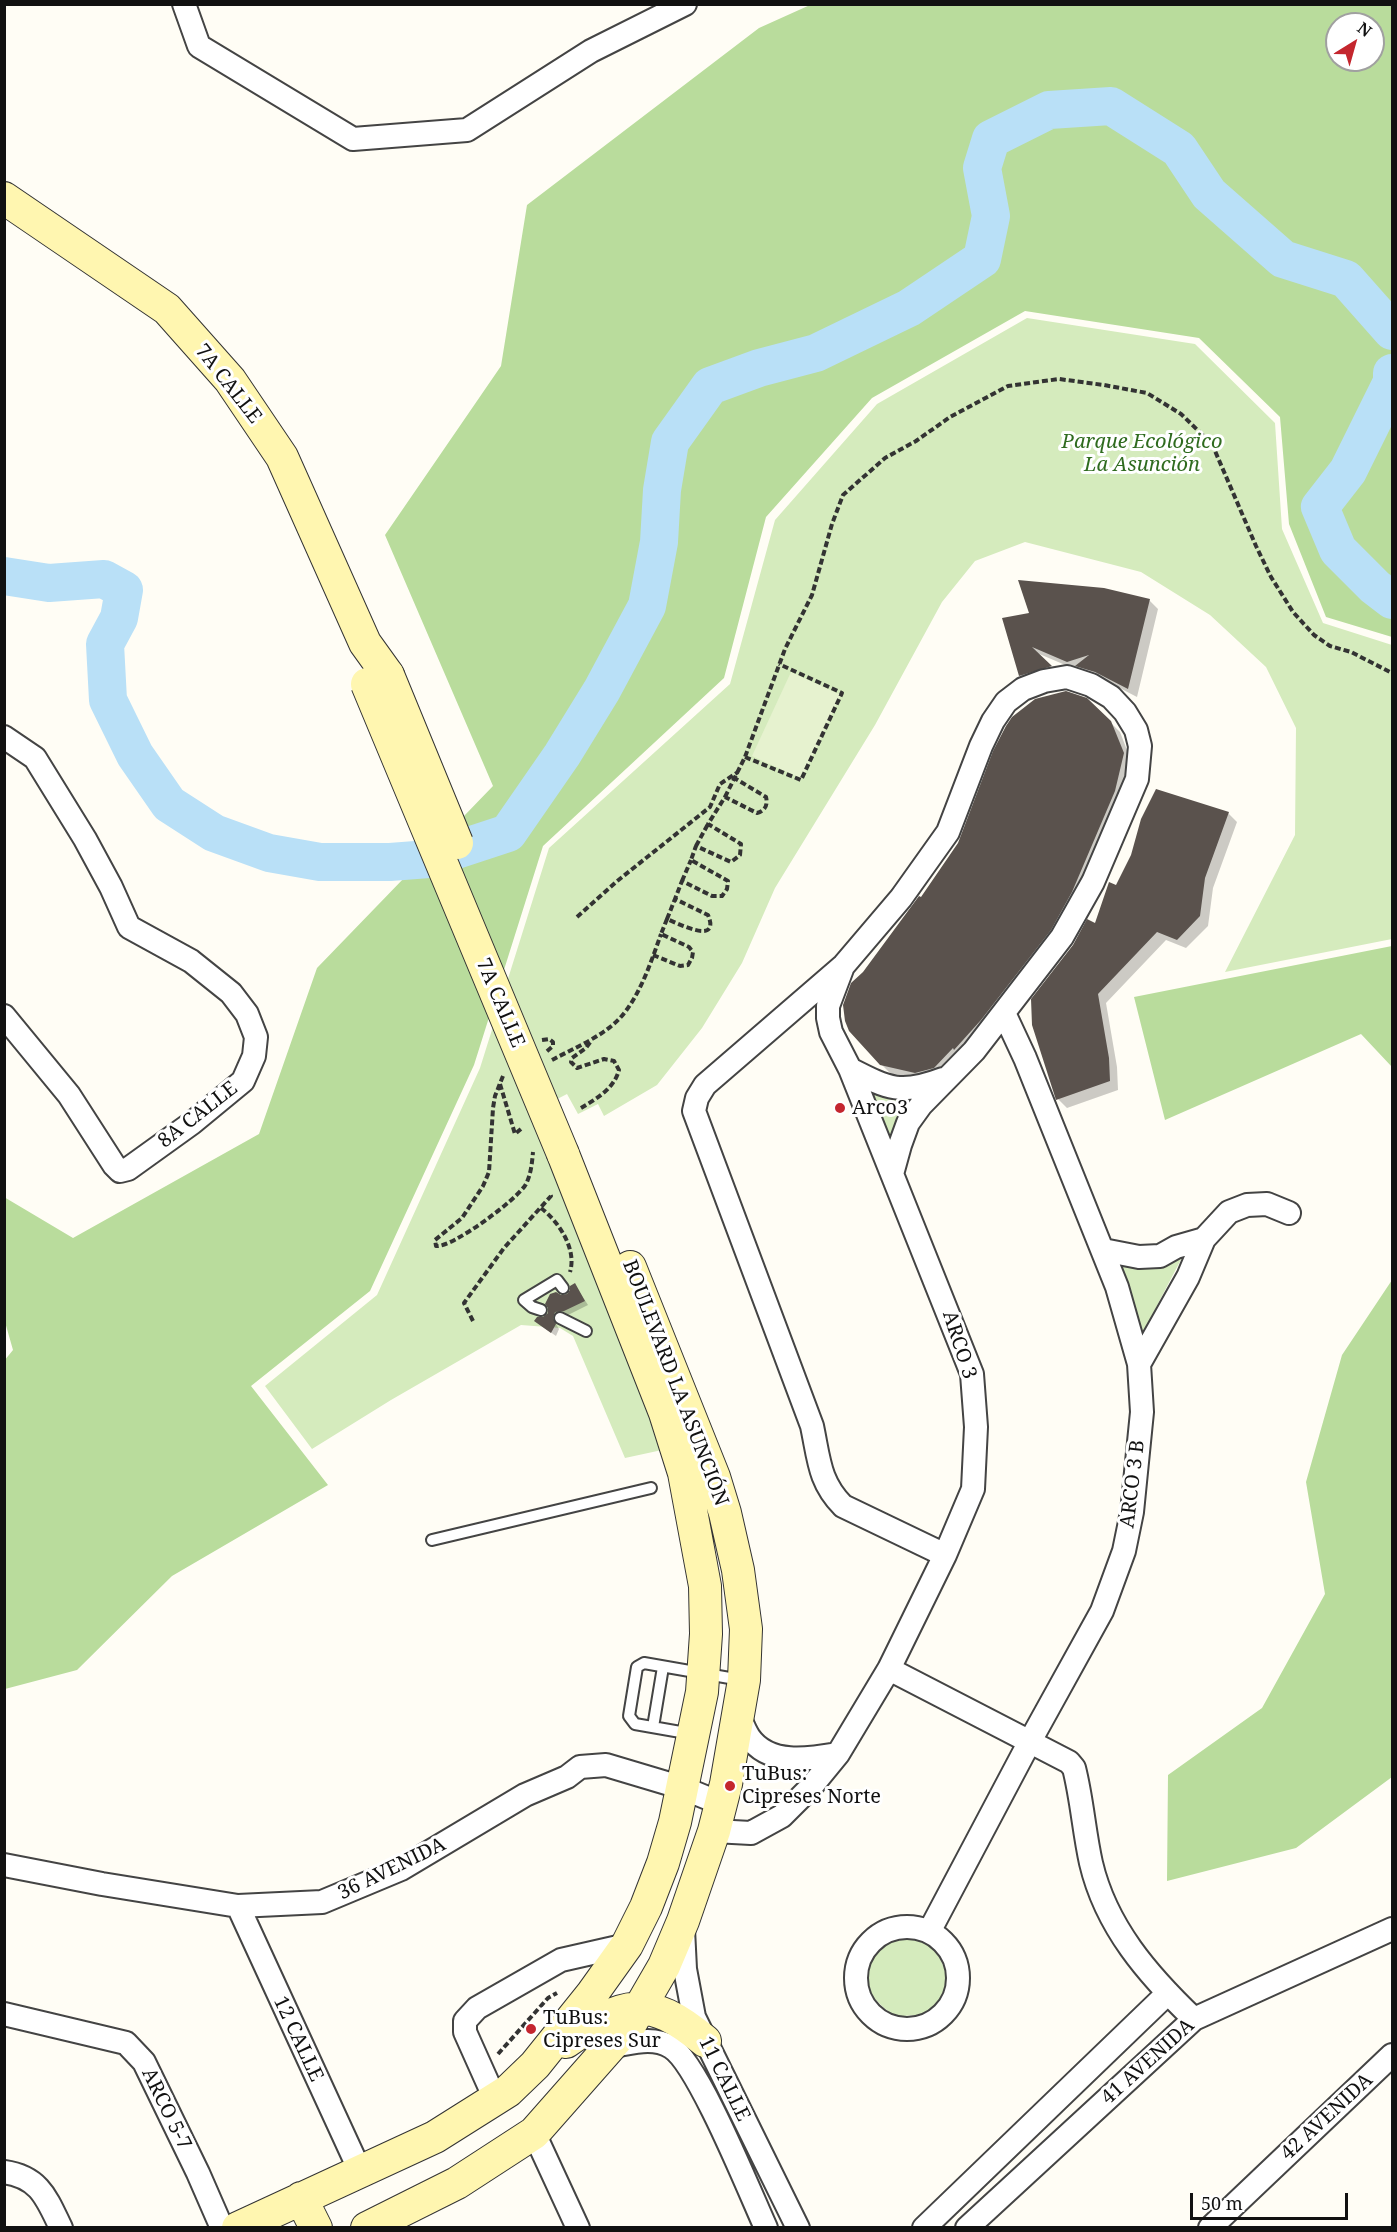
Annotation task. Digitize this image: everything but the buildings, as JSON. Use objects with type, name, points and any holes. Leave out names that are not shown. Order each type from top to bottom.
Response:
[{"type":"main road","name":"7A CALLE","points":[[4,198],[167,309],[230,380],[282,457],[364,643],[554,1153],[644,1363]]},
{"type":"main road","name":"BOULEVARD LA ASUNCIÓN","points":[[378,2225],[457,2183],[534,2133],[612,2046],[641,2008],[664,1966],[683,1921],[718,1818],[739,1716],[744,1680],[746,1629],[738,1570],[714,1477],[554,1153]]},
{"type":"main road","name":"BOULEVARD LA ASUNCIÓN","points":[[238,2228],[435,2137],[508,2091],[535,2065],[592,1994],[627,1945],[646,1907],[663,1863],[683,1788],[702,1692],[706,1634],[705,1586],[684,1473],[665,1413],[644,1363]]},
{"type":"main road","points":[[705,1586],[746,1629]]},
{"type":"main road","points":[[535,2065],[596,2021],[610,2014],[641,2008],[668,2015],[684,2023],[705,2041]]},
{"type":"main road","points":[[301,2198],[316,2228]]},
{"type":"street","points":[[184,4],[199,46],[353,139],[467,130],[591,51],[685,4]]},
{"type":"street","points":[[892,1174],[908,1123],[921,1105],[974,1051],[1062,937],[1076,915],[1093,882],[1137,779],[1140,746],[1136,730],[1125,712],[1111,697],[1091,685],[1067,677],[1044,681],[1023,688],[1006,702],[993,721],[981,746],[948,832],[901,898],[844,965],[705,1085],[697,1098],[694,1111],[812,1426],[824,1481],[832,1495],[843,1506],[945,1555]]},
{"type":"street","name":"8A CALLE","points":[[4,737],[35,758],[85,839],[129,927],[191,961],[231,993],[247,1014],[256,1037],[254,1056],[243,1081],[192,1123],[128,1169],[120,1171],[69,1095],[4,1016]]},
{"type":"street","name":"ARCO 3","points":[[718,1818],[751,1833],[782,1816],[811,1787],[838,1754],[889,1669],[945,1555],[973,1489],[976,1427],[972,1374],[850,1069],[831,1032],[828,1006],[844,965]]},
{"type":"street","name":"ARCO 3 B","points":[[929,1932],[1102,1611],[1124,1551],[1132,1512],[1142,1412],[1139,1364],[1117,1287],[1029,1068],[1004,1013]]},
{"type":"street","points":[[778,1022],[808,1020],[820,1023],[831,1032]]},
{"type":"street","points":[[850,1069],[892,1088],[920,1088],[948,1078]]},
{"type":"street","points":[[1139,1364],[1188,1277],[1204,1239],[1229,1212],[1247,1205],[1267,1204],[1289,1213]]},
{"type":"street","points":[[1103,1250],[1139,1257],[1160,1256],[1176,1247],[1204,1239]]},
{"type":"street","points":[[889,1669],[1069,1762],[1074,1768],[1091,1865],[1111,1918],[1132,1952],[1194,2019]]},
{"type":"street","points":[[739,1716],[749,1738],[769,1753],[788,1759],[807,1759],[838,1754]]},
{"type":"street","name":"36 AVENIDA","points":[[4,1865],[102,1884],[238,1906],[322,1902],[401,1869],[525,1795],[567,1777],[583,1780],[608,1778],[621,1770],[683,1788]]},
{"type":"street","points":[[683,1788],[718,1818]]},
{"type":"street","name":"12 CALLE","points":[[238,1906],[360,2171]]},
{"type":"street","name":"11 CALLE","points":[[683,1921],[687,1979],[694,2017],[798,2228]]},
{"type":"street","points":[[897,1927],[914,1927],[929,1932],[943,1942],[953,1956],[958,1973],[957,1990],[950,2006],[938,2018],[923,2026],[906,2029],[889,2025],[874,2017],[863,2004],[857,1989],[856,1973],[860,1957],[869,1943],[882,1933],[897,1927]]},
{"type":"street","name":"41 AVENIDA","points":[[967,2228],[1194,2019],[1392,1929]]},
{"type":"street","points":[[495,2099],[465,2032],[465,2021],[477,2008],[561,1960],[627,1945]]},
{"type":"street","name":"41 AVENIDA","points":[[924,2228],[1168,1993]]},
{"type":"street","name":"ARCO 5-7","points":[[4,2014],[126,2043],[144,2062],[222,2228]]},
{"type":"street","name":"11 CALLE","points":[[612,2046],[655,2041],[672,2048],[685,2061],[701,2088],[766,2228]]},
{"type":"street","name":"42 AVENIDA","points":[[1210,2228],[1392,2055]]},
{"type":"street","points":[[534,2133],[579,2228]]},
{"type":"street","points":[[5,2172],[16,2173],[33,2182],[46,2195],[61,2228]]},
{"type":"lane","points":[[541,1310],[532,1307],[524,1299],[560,1284]]},
{"type":"lane","points":[[560,1318],[586,1331]]},
{"type":"lane","points":[[432,1540],[651,1488]]},
{"type":"lane","points":[[694,1735],[635,1724],[629,1716],[637,1667],[644,1663],[744,1680]]},
{"type":"lane","points":[[653,1727],[663,1667]]},
{"type":"path","points":[[555,1059],[592,1039],[620,1018],[635,994],[654,955],[696,846],[736,779],[745,758],[779,664],[812,595],[832,524],[843,495],[885,458],[916,441],[950,417],[1008,386],[1059,379],[1147,393],[1181,414],[1212,444],[1256,546],[1293,612],[1314,635],[1330,646],[1352,652],[1392,673]]},
{"type":"path","points":[[745,758],[801,780],[842,693],[779,664]]},
{"type":"path","points":[[577,917],[616,882],[710,807],[720,784],[739,772]]},
{"type":"path","points":[[725,797],[757,813],[766,806],[766,797],[736,779]]},
{"type":"path","points":[[696,846],[720,859],[731,862],[740,855],[741,844],[708,824]]},
{"type":"path","points":[[682,881],[712,896],[722,896],[727,889],[728,881],[691,860]]},
{"type":"path","points":[[667,919],[699,932],[705,931],[709,926],[708,915],[675,899]]},
{"type":"path","points":[[654,955],[680,966],[688,965],[692,958],[693,952],[689,947],[662,934]]},
{"type":"path","points":[[580,1108],[599,1098],[617,1078],[619,1070],[614,1061],[604,1059],[578,1068],[574,1066],[571,1062],[572,1058],[586,1048],[592,1039]]},
{"type":"path","points":[[526,1136],[522,1128],[515,1134],[500,1083],[493,1108],[489,1172],[483,1186],[462,1218],[435,1240],[436,1246],[442,1247],[454,1241],[517,1195],[525,1185],[531,1168],[554,1153]]},
{"type":"path","points":[[529,1143],[554,1153]]},
{"type":"path","points":[[472,1321],[464,1303],[504,1248],[551,1196],[547,1187]]},
{"type":"path","points":[[541,1208],[553,1217],[571,1253],[570,1272],[560,1284]]},
{"type":"path","points":[[497,2055],[548,1998],[572,1985],[561,1960]]},
{"type":"green space","points":[[810,5],[1392,5],[1392,637],[1326,617],[1289,524],[1280,417],[1199,338],[1025,311],[872,398],[766,517],[724,678],[543,846],[474,1065],[370,1291],[251,1386],[328,1485],[172,1576],[77,1670],[5,1689],[4,1361],[13,1350],[5,1322],[4,1197],[73,1238],[259,1134],[317,968],[493,786],[385,535],[501,366],[527,205],[759,28]]},
{"type":"green space","name":"Parque Ecológico La Asunción","points":[[1027,318],[1195,344],[1275,423],[1282,529],[1323,623],[1392,645],[1392,939],[1225,972],[1295,835],[1296,728],[1266,667],[1210,615],[1141,572],[1025,542],[975,561],[942,602],[875,725],[775,888],[742,963],[702,1028],[657,1085],[604,1116],[598,1104],[578,1114],[567,1094],[532,1112],[641,1385],[662,1450],[625,1458],[573,1336],[560,1328],[521,1325],[391,1400],[312,1449],[265,1386],[377,1295],[480,1068],[549,848],[730,684],[775,520],[877,404]]},
{"type":"green space","points":[[791,672],[841,695],[802,779],[752,756]]},
{"type":"green space","points":[[1392,946],[1392,1067],[1361,1034],[1165,1120],[1134,997]]},
{"type":"green space","points":[[859,1078],[929,1089],[891,1161]]},
{"type":"green space","points":[[1187,1248],[1139,1340],[1114,1262]]},
{"type":"green space","points":[[1392,1280],[1392,1777],[1296,1848],[1167,1881],[1168,1775],[1262,1708],[1325,1594],[1306,1482],[1342,1355]]},
{"type":"green space","points":[[900,1933],[924,1938],[943,1965],[946,1979],[945,1993],[936,2007],[927,2013],[896,2017],[878,2002],[868,1987],[867,1971],[873,1948]]},
{"type":"waterway","points":[[4,576],[49,583],[104,579],[124,590],[119,618],[105,644],[108,700],[135,755],[169,804],[214,833],[269,853],[320,862],[390,862],[429,859],[508,833],[562,755],[602,690],[647,606],[659,542],[662,490],[670,442],[710,386],[759,368],[816,353],[909,308],[982,259],[991,216],[982,168],[991,139],[1049,110],[1111,106],[1179,149],[1209,194],[1283,259],[1346,279],[1392,331]]},
{"type":"waterway","points":[[1392,373],[1392,382],[1348,471],[1320,507],[1338,550],[1375,587],[1392,600]]},
{"type":"place","name":"Arco3","points":[[840,1108]]},
{"type":"place","name":"TuBus: Cipreses Norte","points":[[730,1786]]},
{"type":"place","name":"TuBus: Cipreses Sur","points":[[531,2029]]}]
